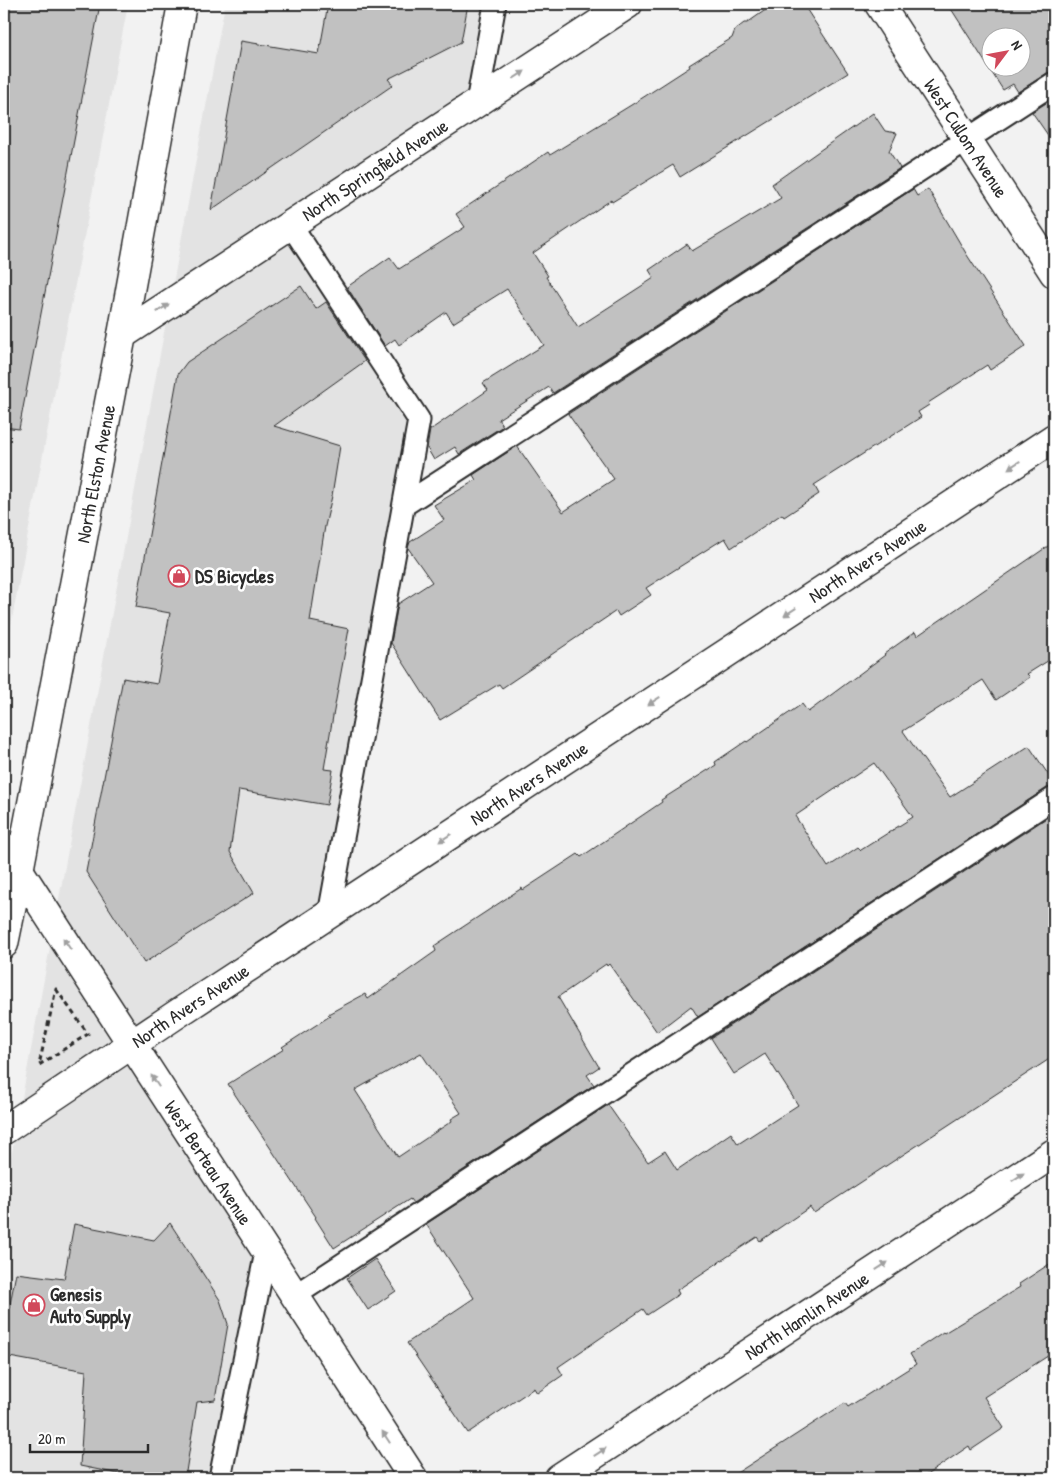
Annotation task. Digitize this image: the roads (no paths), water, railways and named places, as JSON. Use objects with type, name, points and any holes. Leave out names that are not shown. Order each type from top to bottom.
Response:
[{"type":"street","name":"North Elston Avenue","points":[[4,944],[122,334],[182,4]]},
{"type":"street","name":"North Springfield Avenue","points":[[122,334],[628,4]]},
{"type":"street","name":"West Cullom Avenue","points":[[879,4],[1054,273]]},
{"type":"street","name":"North Avers Avenue","points":[[4,1130],[1054,438]]},
{"type":"street","name":"West Berteau Avenue","points":[[4,847],[413,1478]]},
{"type":"street","name":"North Hamlin Avenue","points":[[559,1478],[1054,1154]]},
{"type":"lane","points":[[477,103],[495,4]]},
{"type":"lane","points":[[404,505],[1054,83]]},
{"type":"lane","points":[[291,224],[420,420],[329,915]]},
{"type":"lane","points":[[294,1296],[1054,798]]},
{"type":"lane","points":[[220,1478],[266,1252]]},
{"type":"place","name":"DS Bicycles","points":[[179,576]]},
{"type":"place","name":"Genesis Auto Supply","points":[[34,1305]]}]
